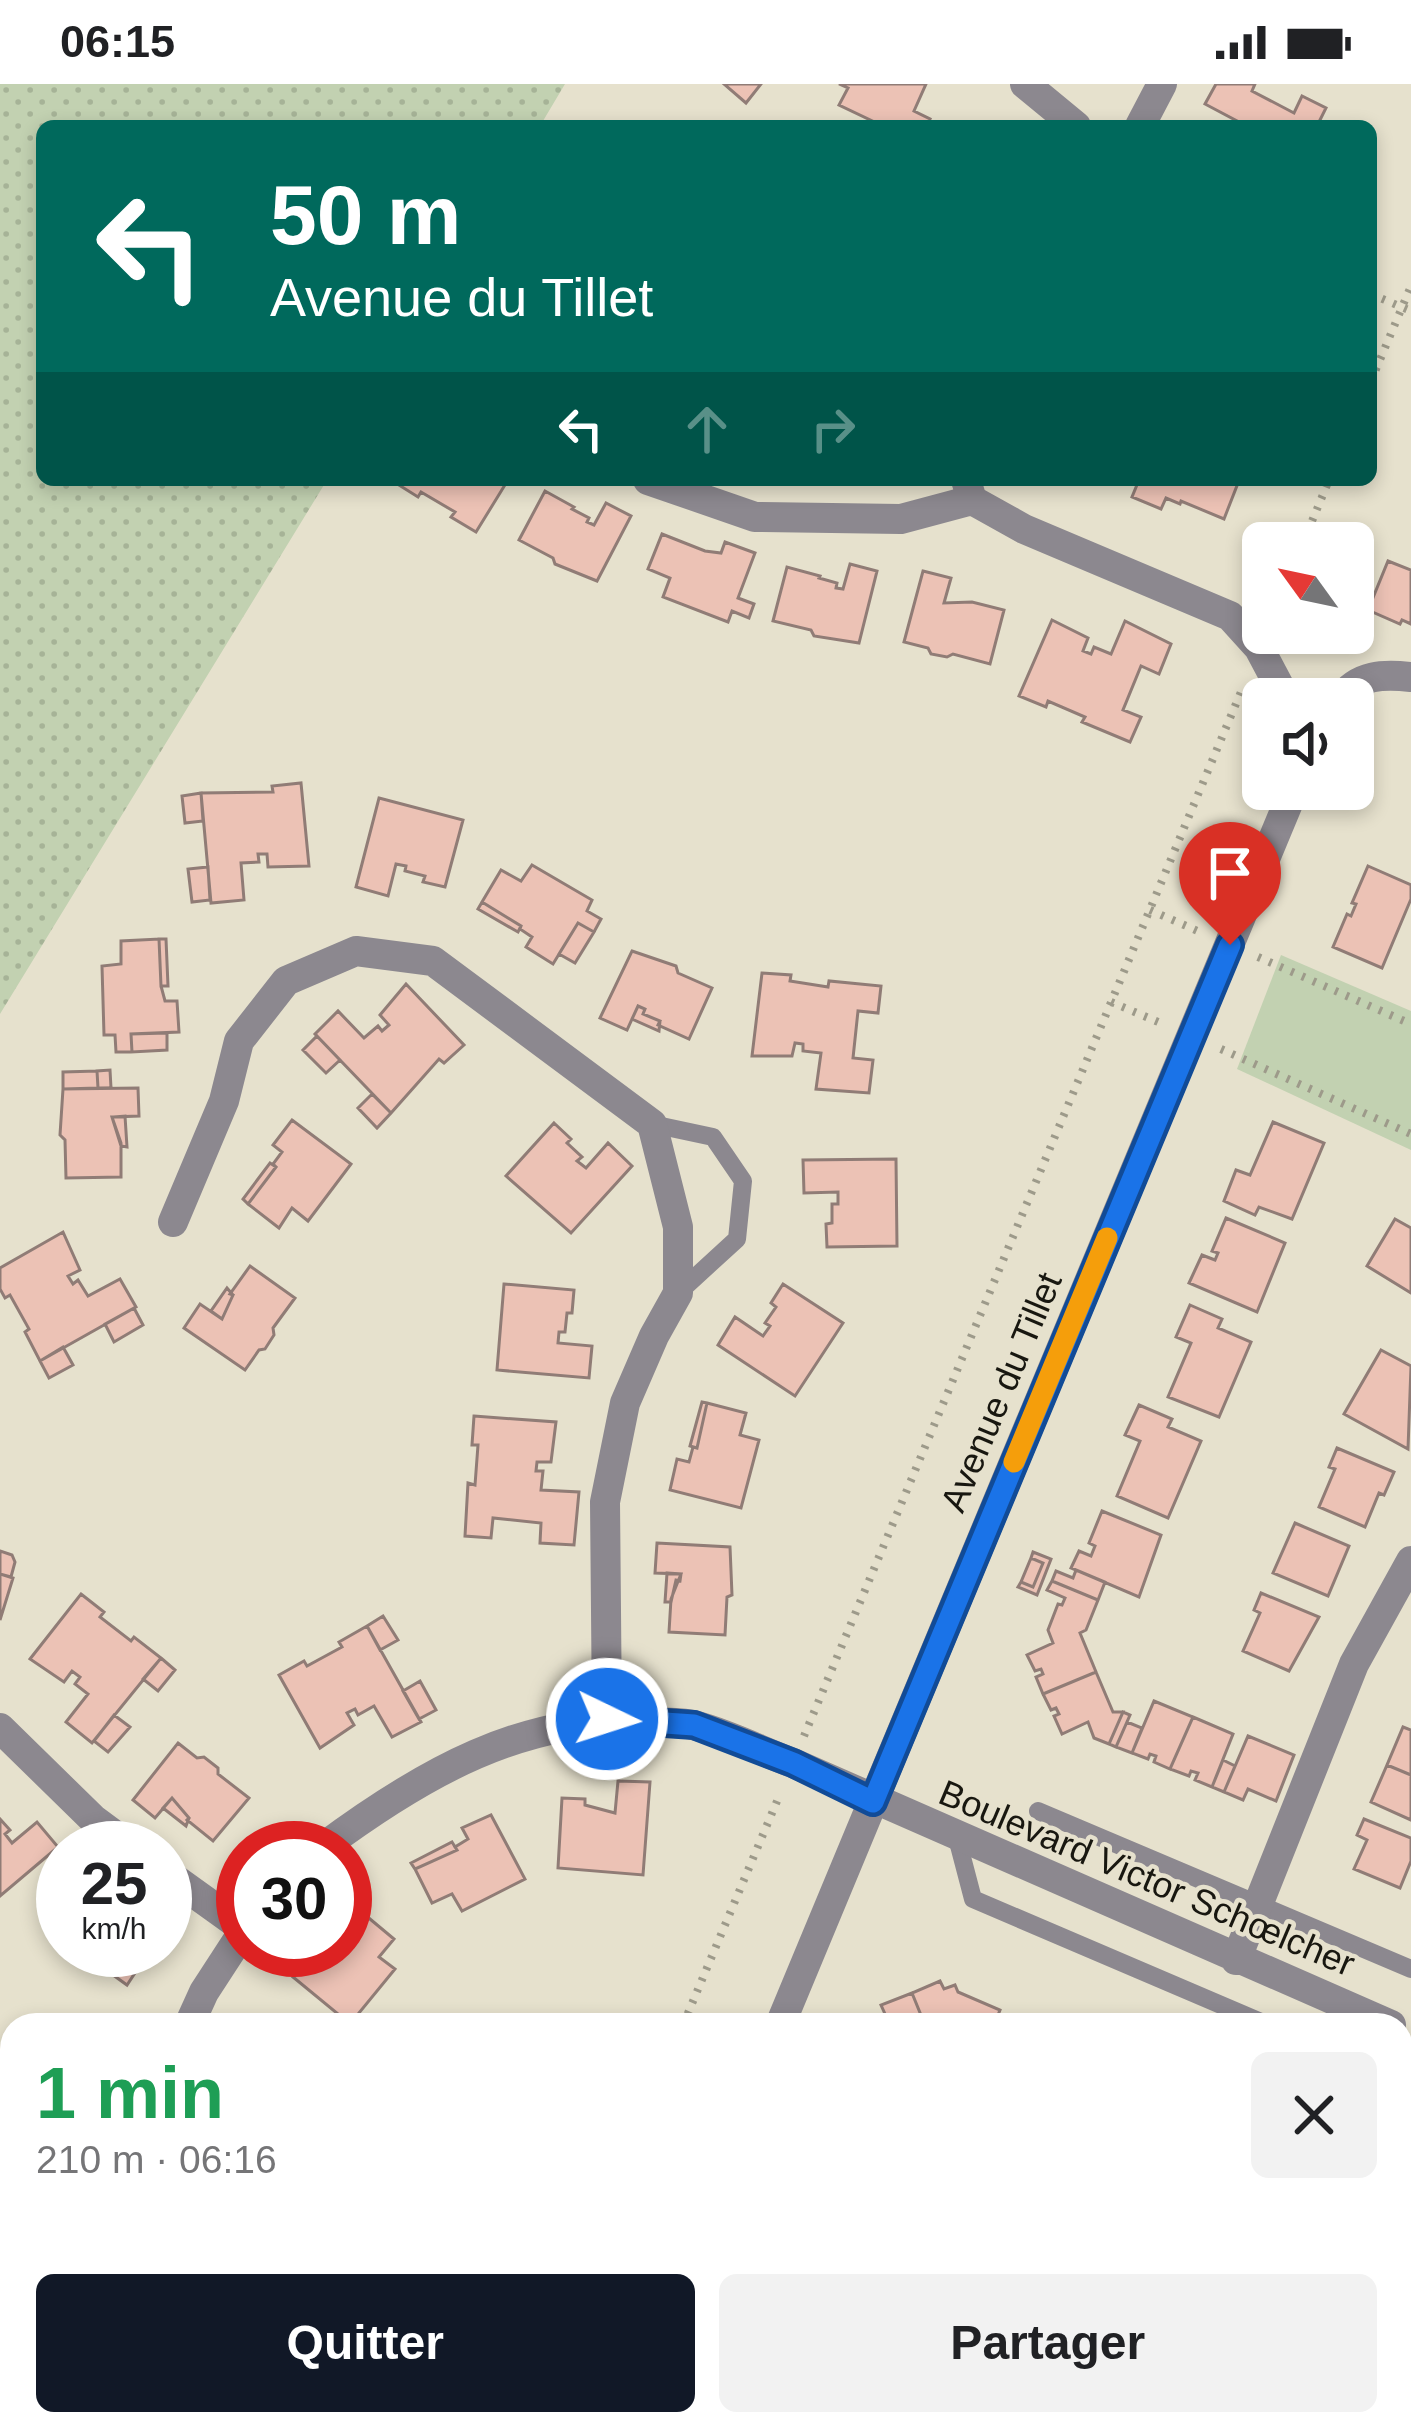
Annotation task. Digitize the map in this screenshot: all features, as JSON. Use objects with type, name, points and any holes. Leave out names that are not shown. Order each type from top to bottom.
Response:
[{"type":"street","points":[[1025,84],[1069,120]]},
{"type":"street","points":[[1143,120],[1162,84]]},
{"type":"street","points":[[665,486],[755,518],[901,519],[969,490],[1024,530],[1229,616],[1242,630]]},
{"type":"street","points":[[1371,678],[1379,674],[1411,677]]},
{"type":"street","name":"Avenue du Tillet","points":[[785,2013],[1285,810]]},
{"type":"street","points":[[172,1222],[224,1101],[239,1041],[286,981],[356,951],[433,961],[652,1124],[678,1227],[678,1293],[625,1402],[605,1502],[607,1719]]},
{"type":"street","points":[[1236,1960],[1354,1664],[1411,1561]]},
{"type":"street","name":"Boulevard Victor Schœlcher","points":[[358,1821],[471,1754],[537,1731],[607,1719],[694,1725],[793,1763],[1362,2013]]},
{"type":"street","points":[[0,1728],[96,1821]]},
{"type":"street","points":[[194,2013],[216,1973]]},
{"type":"lane","points":[[652,1124],[712,1137],[743,1180],[737,1238],[678,1293]]},
{"type":"lane","points":[[1038,1811],[1411,1969]]},
{"type":"lane","points":[[957,1838],[973,1899],[1240,2013]]},
{"type":"path","points":[[1377,369],[1406,309],[1411,286]]},
{"type":"path","points":[[1377,297],[1406,309]]},
{"type":"path","points":[[1312,522],[1327,486]]},
{"type":"path","points":[[688,2013],[1257,654]]},
{"type":"path","points":[[1150,910],[1411,1024]]},
{"type":"path","points":[[1111,1002],[1411,1134]]},
{"type":"green space","points":[[0,84],[565,84],[544,120],[36,120],[36,486],[323,486],[0,1014]]},
{"type":"green space","points":[[1281,955],[1411,1011],[1411,1150],[1237,1069]]},
{"type":"building","points":[[724,84],[761,84],[746,103]]},
{"type":"building","points":[[839,84],[926,84],[914,111],[930,119],[870,120],[839,105],[848,88]]},
{"type":"building","points":[[1216,84],[1255,84],[1252,91],[1294,113],[1302,96],[1326,108],[1320,120],[1235,120],[1205,104]]},
{"type":"building","points":[[401,486],[504,486],[476,532],[451,517],[455,512],[421,492],[418,497]]},
{"type":"building","points":[[1137,486],[1237,486],[1224,519],[1181,501],[1166,498],[1161,509],[1132,497]]},
{"type":"building","points":[[545,491],[594,525],[606,503],[631,516],[597,581],[555,564],[553,558],[519,540]]},
{"type":"building","points":[[662,534],[705,551],[721,553],[725,542],[755,553],[738,598],[754,604],[749,618],[732,611],[728,622],[663,597],[670,578],[648,569]]},
{"type":"building","points":[[1388,561],[1411,570],[1411,624],[1374,613],[1374,595]]},
{"type":"building","points":[[850,564],[877,571],[859,643],[814,636],[811,630],[773,621],[787,567],[820,576],[843,589]]},
{"type":"building","points":[[923,571],[951,578],[944,603],[972,602],[1004,610],[990,664],[953,654],[931,654],[928,648],[904,642]]},
{"type":"building","points":[[1052,620],[1088,638],[1083,651],[1091,654],[1094,647],[1111,654],[1125,621],[1171,644],[1159,674],[1141,666],[1123,710],[1141,717],[1130,742],[1048,701],[1046,707],[1019,696]]},
{"type":"building","points":[[301,783],[309,866],[268,867],[267,854],[258,854],[259,862],[241,863],[244,900],[211,903],[201,793],[273,792],[272,786]]},
{"type":"building","points":[[201,793],[203,821],[185,823],[182,796]]},
{"type":"building","points":[[379,798],[463,820],[445,887],[423,882],[425,876],[396,864],[388,896],[356,887]]},
{"type":"building","points":[[532,865],[592,900],[587,911],[601,919],[594,932],[578,923],[553,964],[526,947],[532,937],[521,926],[482,902],[501,870],[521,881]]},
{"type":"building","points":[[1368,866],[1411,885],[1411,899],[1382,968],[1333,947],[1347,914],[1351,916]]},
{"type":"building","points":[[208,867],[210,900],[192,902],[188,869]]},
{"type":"building","points":[[482,902],[521,926],[518,932],[478,909]]},
{"type":"building","points":[[578,923],[594,932],[575,963],[559,954]]},
{"type":"building","points":[[159,939],[166,939],[168,986],[161,986]]},
{"type":"building","points":[[159,939],[161,986],[165,1001],[177,1001],[179,1032],[131,1034],[132,1052],[116,1052],[115,1035],[104,1035],[102,966],[121,964],[121,941]]},
{"type":"building","points":[[632,951],[676,966],[678,973],[712,988],[689,1039],[658,1025],[660,1021],[643,1014],[645,1009],[638,1006],[627,1030],[600,1018]]},
{"type":"building","points":[[762,973],[791,975],[790,981],[828,987],[829,981],[881,986],[878,1013],[858,1011],[853,1058],[873,1060],[869,1093],[816,1089],[821,1053],[803,1051],[803,1044],[795,1043],[792,1056],[752,1056]]},
{"type":"building","points":[[406,984],[464,1045],[444,1063],[439,1059],[391,1113],[315,1034],[338,1011],[364,1038],[378,1026],[382,1031],[389,1025],[380,1015]]},
{"type":"building","points":[[638,1006],[645,1009],[643,1014],[660,1021],[659,1031],[632,1019]]},
{"type":"building","points":[[167,1033],[167,1050],[132,1052],[131,1034]]},
{"type":"building","points":[[317,1036],[340,1060],[326,1073],[303,1050]]},
{"type":"building","points":[[110,1070],[111,1088],[98,1088],[97,1071]]},
{"type":"building","points":[[97,1071],[98,1088],[63,1089],[63,1072]]},
{"type":"building","points":[[138,1088],[139,1116],[112,1117],[121,1143],[121,1177],[66,1178],[65,1140],[60,1135],[63,1089]]},
{"type":"building","points":[[372,1094],[391,1113],[377,1128],[358,1108]]},
{"type":"building","points":[[125,1116],[127,1147],[121,1146],[112,1117]]},
{"type":"building","points":[[292,1120],[351,1164],[308,1221],[292,1208],[279,1228],[248,1204],[276,1167],[273,1164],[282,1152],[273,1145]]},
{"type":"building","points":[[1273,1122],[1324,1143],[1292,1219],[1259,1207],[1255,1215],[1224,1201],[1236,1170],[1250,1175]]},
{"type":"building","points":[[554,1123],[571,1139],[567,1143],[586,1168],[608,1143],[632,1166],[571,1233],[506,1176]]},
{"type":"building","points":[[896,1159],[897,1246],[827,1247],[826,1224],[832,1223],[832,1204],[838,1204],[838,1192],[804,1193],[803,1160]]},
{"type":"building","points":[[270,1163],[276,1167],[248,1204],[243,1199]]},
{"type":"building","points":[[1226,1218],[1285,1243],[1257,1312],[1189,1283],[1202,1255],[1215,1260],[1218,1253],[1212,1251]]},
{"type":"building","points":[[1395,1219],[1411,1228],[1411,1293],[1367,1266]]},
{"type":"building","points":[[63,1232],[80,1270],[68,1276],[73,1284],[78,1280],[88,1296],[120,1279],[136,1307],[40,1361],[25,1332],[29,1329],[10,1295],[5,1298],[0,1289],[0,1268]]},
{"type":"building","points":[[250,1266],[295,1298],[273,1328],[265,1349],[259,1350],[245,1370],[184,1328],[200,1304],[222,1319],[230,1294]]},
{"type":"building","points":[[504,1284],[574,1290],[572,1313],[567,1313],[558,1343],[592,1346],[589,1378],[497,1370]]},
{"type":"building","points":[[783,1284],[843,1323],[795,1396],[718,1345],[735,1317],[763,1336],[776,1307],[771,1303]]},
{"type":"building","points":[[227,1288],[233,1295],[222,1319],[211,1311]]},
{"type":"building","points":[[1190,1305],[1222,1319],[1218,1328],[1251,1342],[1219,1417],[1168,1397],[1191,1343],[1176,1337]]},
{"type":"building","points":[[134,1308],[143,1325],[114,1342],[105,1324]]},
{"type":"building","points":[[63,1347],[73,1365],[49,1378],[40,1361]]},
{"type":"building","points":[[1381,1350],[1411,1366],[1408,1449],[1344,1414]]},
{"type":"building","points":[[702,1402],[707,1403],[697,1448],[690,1446]]},
{"type":"building","points":[[707,1403],[746,1413],[740,1435],[759,1440],[741,1508],[670,1490],[677,1459],[689,1462],[693,1447],[697,1448]]},
{"type":"building","points":[[1139,1405],[1172,1419],[1168,1427],[1201,1441],[1168,1518],[1117,1496],[1140,1441],[1125,1435]]},
{"type":"building","points":[[474,1416],[556,1422],[551,1462],[537,1462],[536,1471],[543,1471],[541,1490],[579,1492],[574,1545],[540,1543],[541,1523],[493,1518],[491,1538],[465,1536],[468,1483],[475,1485],[478,1445],[472,1445]]},
{"type":"building","points":[[1337,1448],[1394,1472],[1365,1527],[1319,1507],[1335,1469],[1329,1467]]},
{"type":"building","points":[[1102,1511],[1161,1535],[1139,1597],[1071,1568],[1079,1551],[1091,1556],[1095,1546],[1089,1543]]},
{"type":"building","points":[[1295,1523],[1349,1546],[1328,1596],[1273,1573]]},
{"type":"building","points":[[657,1543],[730,1547],[732,1595],[727,1597],[725,1635],[669,1632],[671,1599],[681,1574],[655,1573]]},
{"type":"building","points":[[0,1551],[12,1555],[15,1562],[11,1577],[0,1574]]},
{"type":"building","points":[[1033,1552],[1051,1559],[1037,1595],[1018,1587],[1021,1582],[1033,1587],[1043,1563],[1031,1558]]},
{"type":"building","points":[[1031,1558],[1043,1563],[1033,1587],[1021,1582]]},
{"type":"building","points":[[1076,1570],[1105,1582],[1098,1600],[1052,1581],[1056,1571],[1073,1578]]},
{"type":"building","points":[[667,1573],[681,1574],[671,1602],[665,1602]]},
{"type":"building","points":[[0,1574],[13,1578],[0,1620]]},
{"type":"building","points":[[1052,1581],[1098,1600],[1086,1630],[1080,1633],[1096,1672],[1043,1694],[1036,1677],[1043,1674],[1041,1669],[1035,1671],[1027,1655],[1053,1643],[1048,1630],[1065,1598],[1047,1590]]},
{"type":"building","points":[[1261,1593],[1319,1617],[1289,1671],[1243,1651],[1260,1613],[1254,1610]]},
{"type":"building","points":[[81,1594],[104,1612],[100,1617],[161,1658],[92,1743],[66,1722],[88,1694],[75,1684],[80,1677],[72,1671],[64,1682],[30,1659]]},
{"type":"building","points":[[383,1616],[398,1640],[380,1650],[367,1626]]},
{"type":"building","points":[[367,1626],[421,1722],[392,1737],[374,1706],[358,1715],[355,1709],[347,1713],[354,1725],[320,1748],[279,1675],[342,1647],[339,1642]]},
{"type":"building","points":[[161,1658],[175,1670],[158,1691],[143,1679]]},
{"type":"building","points":[[1096,1672],[1113,1712],[1123,1712],[1109,1744],[1094,1738],[1088,1722],[1062,1734],[1054,1716],[1059,1714],[1056,1708],[1051,1710],[1043,1694]]},
{"type":"building","points":[[420,1681],[436,1710],[419,1719],[403,1691]]},
{"type":"building","points":[[1154,1701],[1193,1717],[1170,1769],[1154,1762],[1156,1756],[1150,1754],[1148,1759],[1132,1753]]},
{"type":"building","points":[[1123,1712],[1130,1715],[1116,1747],[1109,1744]]},
{"type":"building","points":[[114,1715],[130,1727],[108,1752],[94,1741]]},
{"type":"building","points":[[1193,1717],[1233,1734],[1212,1787],[1195,1780],[1198,1773],[1191,1771],[1189,1776],[1170,1769]]},
{"type":"building","points":[[1127,1722],[1142,1728],[1132,1753],[1116,1747]]},
{"type":"building","points":[[1403,1727],[1411,1730],[1411,1775],[1387,1765]]},
{"type":"building","points":[[1248,1736],[1294,1755],[1276,1801],[1248,1789],[1243,1800],[1224,1792]]},
{"type":"building","points":[[178,1743],[197,1758],[204,1757],[249,1798],[230,1821],[216,1821],[213,1841],[187,1820],[172,1798],[155,1818],[133,1800]]},
{"type":"building","points":[[1223,1760],[1235,1766],[1224,1792],[1212,1787]]},
{"type":"building","points":[[1387,1765],[1411,1775],[1411,1820],[1371,1802]]},
{"type":"building","points":[[618,1781],[650,1782],[643,1875],[558,1868],[562,1798],[585,1799],[585,1805],[615,1813]]},
{"type":"building","points":[[172,1798],[188,1821],[180,1821],[163,1808]]},
{"type":"building","points":[[491,1815],[525,1879],[462,1911],[452,1894],[432,1903],[415,1869],[457,1850],[468,1839],[462,1828]]},
{"type":"building","points":[[0,1819],[10,1830],[5,1834],[12,1843],[36,1823],[36,1866],[0,1896]]},
{"type":"building","points":[[1364,1819],[1411,1838],[1411,1861],[1400,1888],[1354,1869],[1367,1840],[1357,1835]]},
{"type":"building","points":[[452,1842],[457,1850],[415,1869],[411,1863]]},
{"type":"building","points":[[372,1921],[394,1939],[379,1957],[395,1969],[359,2013],[337,2013],[293,1977],[372,1977]]},
{"type":"building","points":[[940,1981],[944,1989],[955,1985],[958,1992],[1000,2010],[920,2013],[912,1993]]},
{"type":"building","points":[[912,1993],[920,2013],[885,2013],[881,2005]]},
{"type":"slow traffic","points":[[1014,1462],[1107,1238]]},
{"type":"route","points":[[607,1719],[694,1725],[793,1763],[873,1802],[1230,945]]}]
